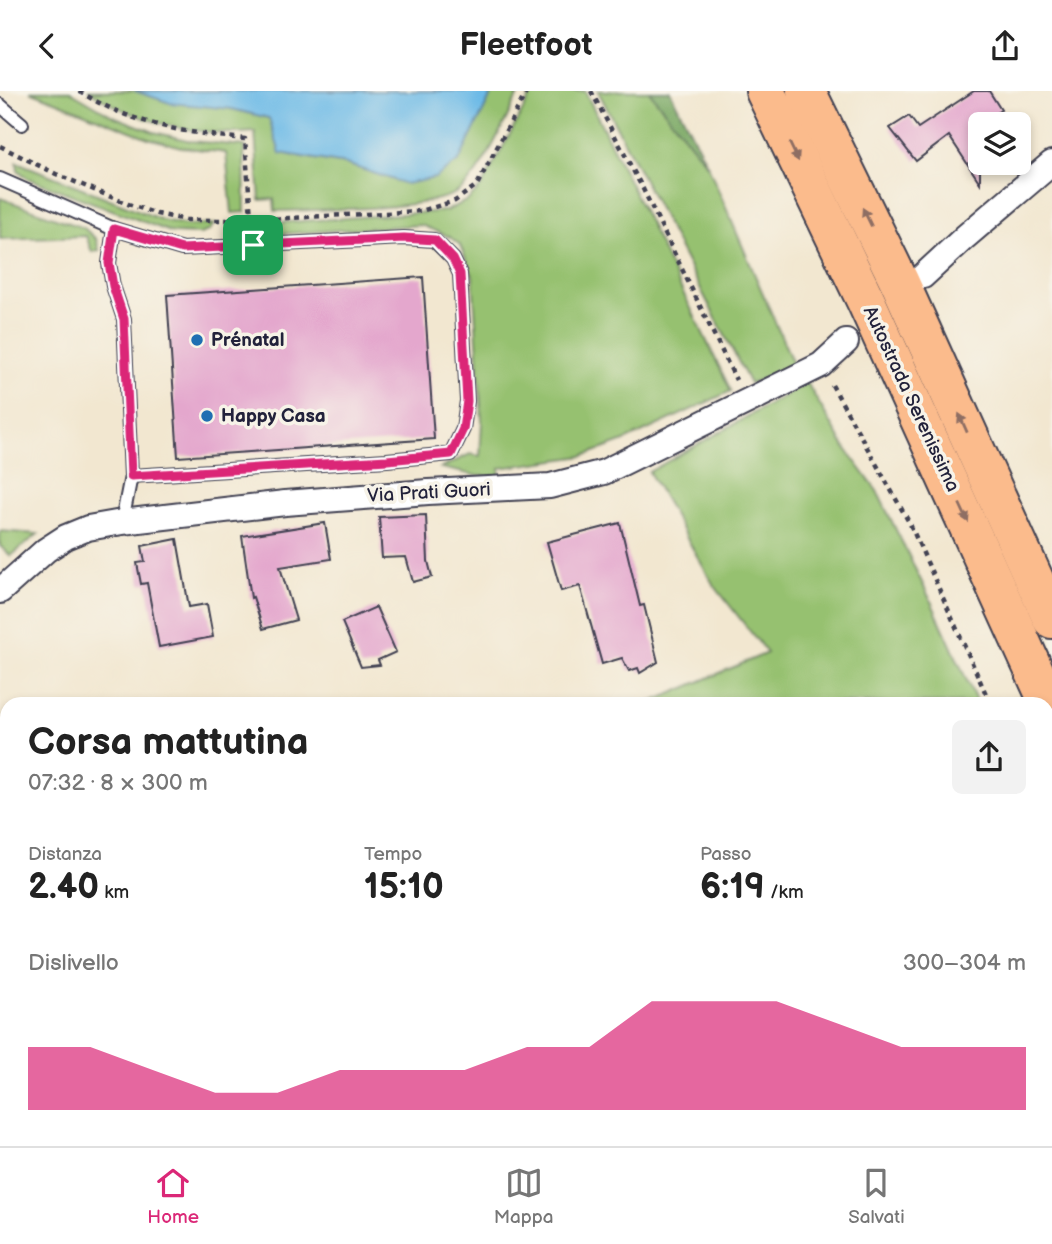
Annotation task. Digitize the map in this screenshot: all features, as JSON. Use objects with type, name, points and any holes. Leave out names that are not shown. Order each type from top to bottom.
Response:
[{"type":"highway","name":"Autostrada Serenissima","points":[[765,91],[866,301],[1046,697]]},
{"type":"highway","name":"Autostrada Serenissima","points":[[806,91],[899,281],[1052,619]]},
{"type":"street","points":[[923,276],[1052,163]]},
{"type":"street","name":"Via Prati Guori","points":[[0,591],[46,550],[66,537],[88,528],[122,521],[285,503],[550,486],[604,472],[821,366],[846,342]]},
{"type":"lane","points":[[0,106],[22,124]]},
{"type":"lane","points":[[0,179],[114,229],[182,249],[404,238],[435,240],[453,259],[460,274],[467,401],[463,429],[451,454],[131,476]]},
{"type":"lane","points":[[114,229],[109,263],[124,319],[131,476],[122,521]]},
{"type":"path","points":[[79,91],[101,106],[147,123],[192,134],[245,138],[253,245]]},
{"type":"path","points":[[0,146],[56,174],[157,214],[186,220],[251,220],[421,211],[455,201],[477,185],[527,91]]},
{"type":"path","points":[[591,91],[643,189],[748,403]]},
{"type":"path","points":[[821,366],[910,524],[987,697]]},
{"type":"green space","points":[[30,91],[70,91],[113,116],[154,132],[191,141],[244,146],[245,212],[232,213],[226,153],[181,147],[148,138]]},
{"type":"green space","points":[[90,91],[154,91],[269,118],[281,112],[291,155],[346,164],[401,182],[492,91],[520,91],[479,168],[463,188],[449,196],[374,208],[275,211],[274,199],[260,200],[255,132],[212,132],[169,125],[127,112]]},
{"type":"green space","points":[[533,91],[585,91],[731,391],[622,442],[583,456],[500,468],[500,476],[478,476],[441,468],[470,454],[480,456],[482,421],[473,276],[460,245],[450,237],[421,225],[261,235],[261,224],[446,211],[468,200],[482,186]]},
{"type":"green space","points":[[598,91],[649,91],[708,166],[794,366],[750,384]]},
{"type":"green space","points":[[649,91],[670,91],[708,166]]},
{"type":"green space","points":[[17,162],[162,220],[187,225],[214,224],[209,231],[200,234],[173,233],[27,178],[18,170]]},
{"type":"green space","points":[[0,198],[84,228],[96,239],[99,250],[92,252],[86,236],[0,239]]},
{"type":"green space","points":[[807,383],[846,449],[877,491],[974,697],[663,697],[767,653],[713,584],[649,472]]},
{"type":"green space","points":[[0,531],[38,534],[11,556],[0,546]]},
{"type":"water","points":[[135,91],[493,91],[459,161],[435,178],[406,184],[346,164],[280,153],[269,118],[232,109],[170,103]]},
{"type":"building","points":[[974,91],[989,91],[1001,110],[968,112],[968,165],[949,136],[916,161],[890,128],[909,116],[918,128]]},
{"type":"building","points":[[423,277],[434,439],[178,457],[167,295]]},
{"type":"building","points":[[426,515],[428,561],[432,577],[413,582],[406,557],[382,558],[379,517]]},
{"type":"building","points":[[325,523],[331,559],[280,567],[296,620],[263,629],[253,597],[251,598],[242,536]]},
{"type":"building","points":[[620,523],[640,606],[644,605],[658,662],[640,673],[638,668],[629,671],[622,658],[602,664],[580,586],[561,591],[547,542]]},
{"type":"building","points":[[177,539],[189,607],[207,604],[213,637],[159,647],[147,583],[141,584],[137,563],[145,562],[142,546]]},
{"type":"building","points":[[376,607],[396,652],[378,660],[380,665],[361,667],[342,622]]},
{"type":"place","name":"Prénatal","points":[[197,340]]},
{"type":"place","name":"Happy Casa","points":[[207,416]]},
{"type":"route","points":[[114,229],[182,249],[253,245],[404,238],[435,240],[453,259],[460,274],[467,401],[463,429],[451,454],[131,476],[124,319],[109,263],[114,229]]}]
